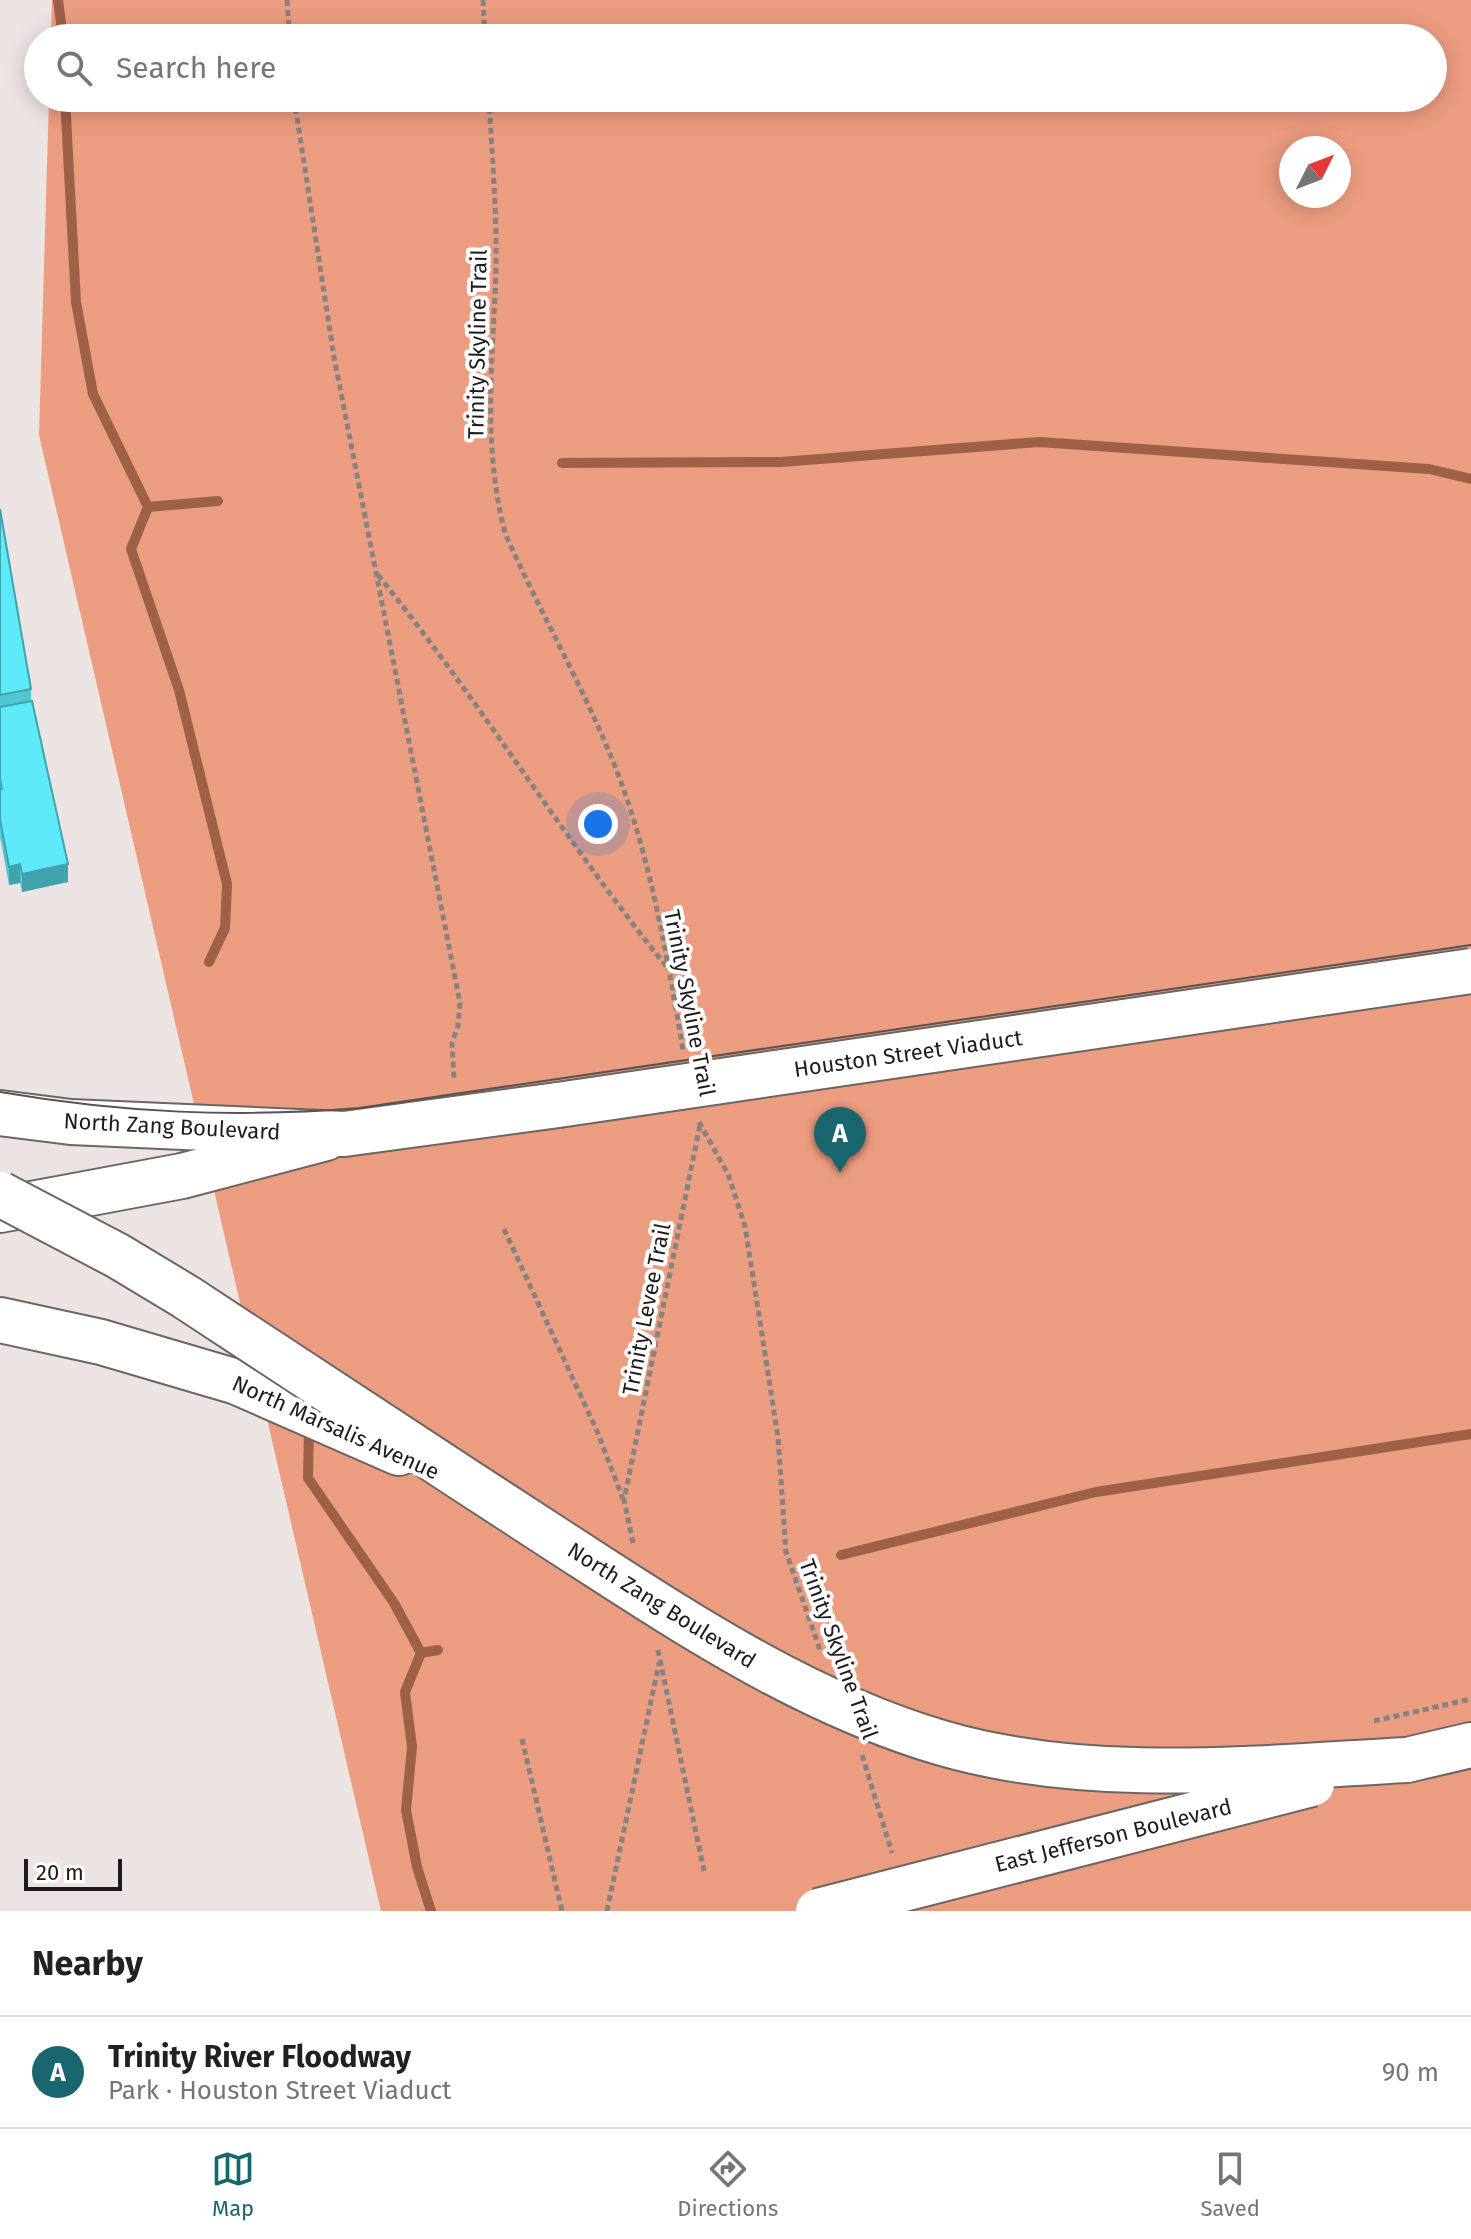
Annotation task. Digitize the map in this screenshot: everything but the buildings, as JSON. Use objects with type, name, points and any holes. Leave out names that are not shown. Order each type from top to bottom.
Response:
[{"type":"main road","name":"Houston Street Viaduct","points":[[344,1134],[1471,971]]},
{"type":"main road","name":"North Zang Boulevard","points":[[0,1113],[71,1122],[344,1134]]},
{"type":"main road","points":[[0,1210],[182,1176],[344,1134]]},
{"type":"main road","name":"North Zang Boulevard","points":[[0,1194],[118,1256],[186,1297],[484,1493],[742,1656],[827,1700],[944,1744],[1042,1763],[1191,1772],[1407,1760]]},
{"type":"main road","name":"North Marsalis Avenue","points":[[0,1320],[101,1342],[237,1382],[303,1408],[484,1493]]},
{"type":"main road","points":[[1407,1760],[1471,1745]]},
{"type":"main road","name":"East Jefferson Boulevard","points":[[818,1911],[914,1874],[1407,1760]]},
{"type":"main road","points":[[859,1911],[914,1874]]},
{"type":"path","points":[[287,0],[289,24]]},
{"type":"path","points":[[483,0],[484,24]]},
{"type":"path","points":[[296,112],[334,357],[460,1003],[458,1026],[452,1043],[454,1079]]},
{"type":"path","name":"Trinity Skyline Trail","points":[[490,112],[496,268],[489,379],[496,497],[505,533],[611,755],[634,821],[669,969],[685,1063]]},
{"type":"path","points":[[377,575],[433,644],[622,911],[669,969]]},
{"type":"path","name":"Trinity Skyline Trail","points":[[695,1109],[728,1174],[745,1226],[778,1437],[786,1552],[803,1609],[825,1663]]},
{"type":"path","name":"Trinity Levee Trail","points":[[504,1229],[597,1431],[624,1500],[700,1124]]},
{"type":"path","points":[[607,1911],[660,1658],[704,1871]]},
{"type":"path","points":[[1365,1723],[1471,1699]]},
{"type":"path","points":[[522,1739],[562,1911]]},
{"type":"path","name":"Trinity Skyline Trail","points":[[858,1745],[914,1874]]},
{"type":"shaded area","points":[[52,0],[1471,0],[1471,1911],[381,1911],[39,435],[49,112],[1447,112],[1447,24],[51,24]]},
{"type":"waterway","points":[[58,0],[61,24]]},
{"type":"waterway","points":[[66,112],[76,302],[93,394],[148,507],[131,549],[179,690],[227,884],[225,928],[209,962]]},
{"type":"waterway","points":[[562,463],[781,462],[1039,442],[1429,469],[1471,479]]},
{"type":"waterway","points":[[148,507],[218,501]]},
{"type":"waterway","points":[[309,1427],[308,1478],[394,1603],[421,1653]]},
{"type":"waterway","points":[[841,1555],[1096,1492],[1471,1434]]},
{"type":"waterway","points":[[421,1653],[438,1650]]},
{"type":"waterway","points":[[421,1653],[405,1692],[412,1747],[406,1810],[417,1867],[431,1911]]},
{"type":"tram line","points":[[0,1092],[91,1105],[179,1112],[268,1113],[359,1108],[1471,945]]},
{"type":"place","name":"Trinity River Floodway","points":[[840,1173]]}]
